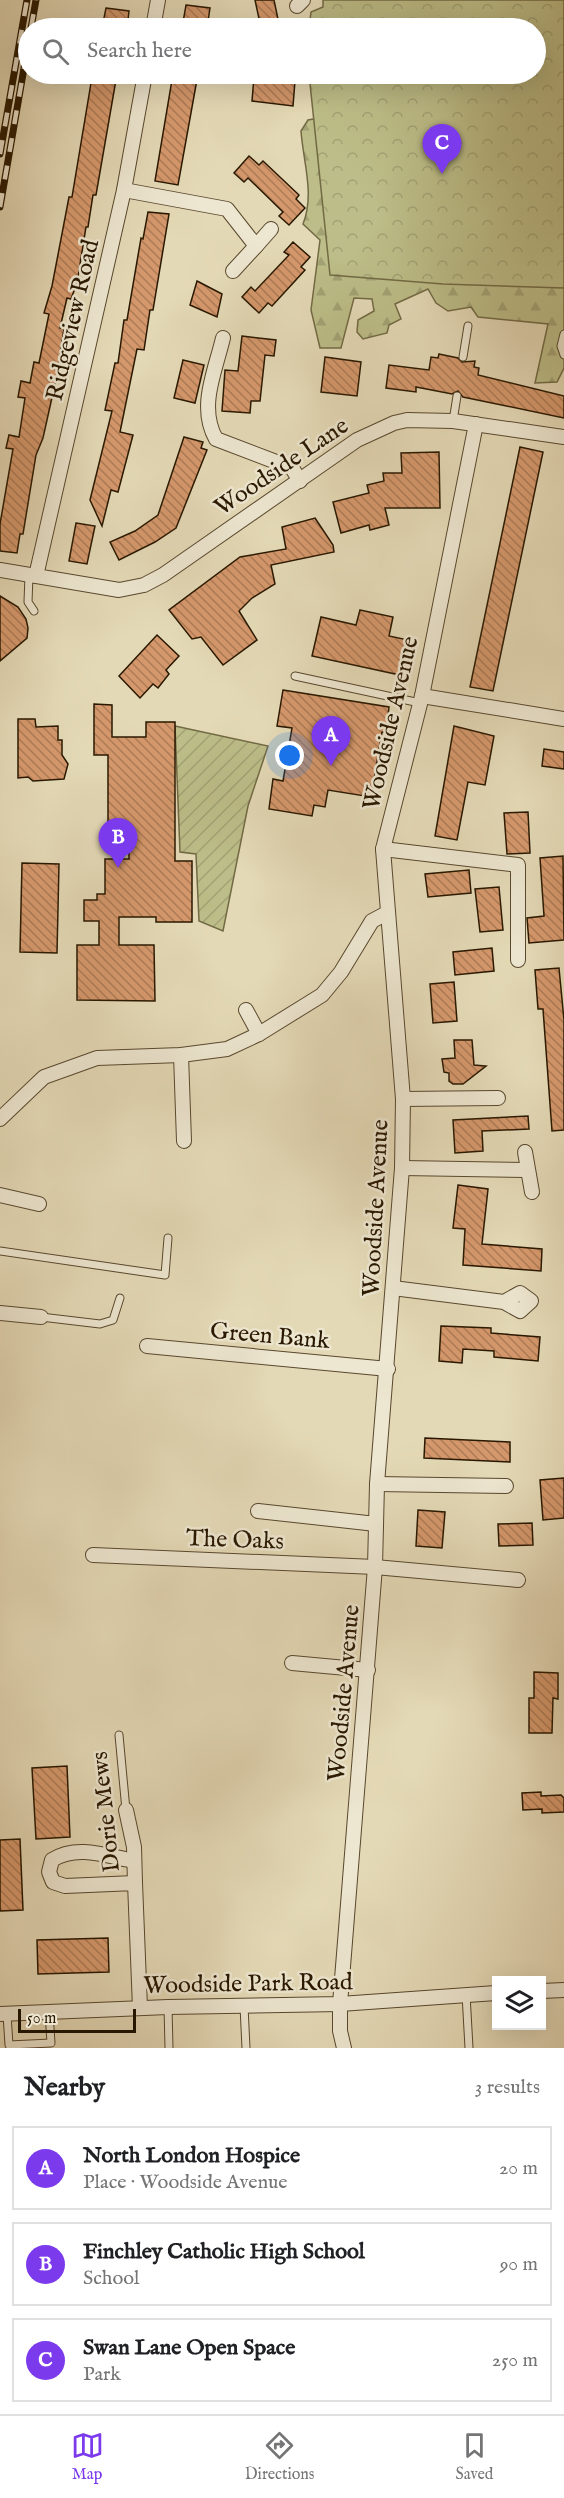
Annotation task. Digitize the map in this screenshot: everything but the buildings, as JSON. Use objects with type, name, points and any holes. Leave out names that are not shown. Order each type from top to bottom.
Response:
[{"type":"street","points":[[155,18],[158,0]]},
{"type":"street","name":"Ridgeview Road","points":[[32,575],[124,190],[143,84]]},
{"type":"street","points":[[124,190],[227,209],[256,246]]},
{"type":"street","points":[[233,271],[271,229]]},
{"type":"street","points":[[223,338],[206,409],[208,425],[216,440],[292,468],[300,481]]},
{"type":"street","name":"Woodside Lane","points":[[0,570],[119,590],[144,585],[163,575],[357,440],[381,428],[407,420],[453,421],[563,434]]},
{"type":"street","name":"Woodside Avenue","points":[[344,2048],[340,2031],[340,2004],[368,1670],[375,1567],[377,1484],[388,1369],[402,1168],[404,1099],[383,849],[421,699],[476,424]]},
{"type":"street","points":[[421,699],[564,719]]},
{"type":"street","points":[[383,849],[518,865],[518,960]]},
{"type":"street","points":[[0,1119],[44,1077],[98,1058],[181,1056],[227,1049],[259,1034],[322,995],[342,972],[372,921],[387,913]]},
{"type":"street","points":[[246,1010],[259,1034]]},
{"type":"street","points":[[181,1056],[184,1141]]},
{"type":"street","points":[[404,1099],[498,1098]]},
{"type":"street","points":[[525,1152],[531,1192]]},
{"type":"street","points":[[402,1168],[526,1170]]},
{"type":"street","points":[[0,1195],[39,1204]]},
{"type":"street","points":[[393,1288],[504,1302]]},
{"type":"street","points":[[0,1313],[41,1317]]},
{"type":"street","name":"Green Bank","points":[[147,1346],[388,1369]]},
{"type":"street","points":[[377,1484],[506,1486]]},
{"type":"street","points":[[258,1511],[376,1524]]},
{"type":"street","name":"The Oaks","points":[[93,1555],[375,1567],[518,1580]]},
{"type":"street","points":[[292,1663],[368,1670]]},
{"type":"street","name":"Dorie Mews","points":[[126,1810],[134,1861],[140,2008]]},
{"type":"street","points":[[134,1861],[105,1852],[62,1854],[52,1860],[50,1872],[53,1882],[65,1886],[135,1883]]},
{"type":"street","points":[[546,1991],[564,1990]]},
{"type":"street","name":"Woodside Park Road","points":[[3,2014],[168,2007],[340,2004],[492,1993]]},
{"type":"lane","points":[[463,357],[468,326]]},
{"type":"lane","points":[[564,334],[561,346],[564,355]]},
{"type":"lane","points":[[453,421],[457,396]]},
{"type":"lane","points":[[32,575],[28,602],[34,611]]},
{"type":"lane","points":[[295,676],[421,699]]},
{"type":"lane","points":[[0,1251],[165,1275],[168,1238]]},
{"type":"lane","points":[[41,1317],[100,1324],[113,1320],[120,1298]]},
{"type":"lane","name":"Dorie Mews","points":[[120,1735],[126,1810]]},
{"type":"lane","points":[[466,1994],[469,2048]]},
{"type":"lane","points":[[244,2005],[246,2048]]},
{"type":"lane","points":[[168,2007],[169,2048]]},
{"type":"lane","points":[[3,2014],[9,2045],[51,2043],[49,2012]]},
{"type":"green space","points":[[323,0],[564,0],[564,288],[443,284],[330,275],[310,84],[546,84],[546,18],[310,18],[311,12],[323,7]]},
{"type":"green space","points":[[336,115],[564,184],[564,368],[557,382],[535,383],[548,324],[478,317],[471,307],[448,311],[436,303],[428,289],[395,304],[401,319],[389,325],[387,333],[363,339],[357,332],[358,320],[374,311],[372,299],[354,298],[341,348],[320,348],[311,310],[320,240],[303,224],[308,189],[301,131],[308,120]]},
{"type":"green space","points":[[175,726],[268,746],[248,806],[223,931],[199,921],[196,854],[180,852]]},
{"type":"railway","points":[[24,18],[27,0]]},
{"type":"railway","points":[[33,18],[36,0]]},
{"type":"railway","points":[[0,154],[18,51]]},
{"type":"railway","points":[[0,207],[21,84]]},
{"type":"place","name":"Swan Lane Open Space","points":[[442,174]]},
{"type":"place","name":"North London Hospice","points":[[331,766]]},
{"type":"place","name":"Finchley Catholic High School","points":[[118,868]]}]
